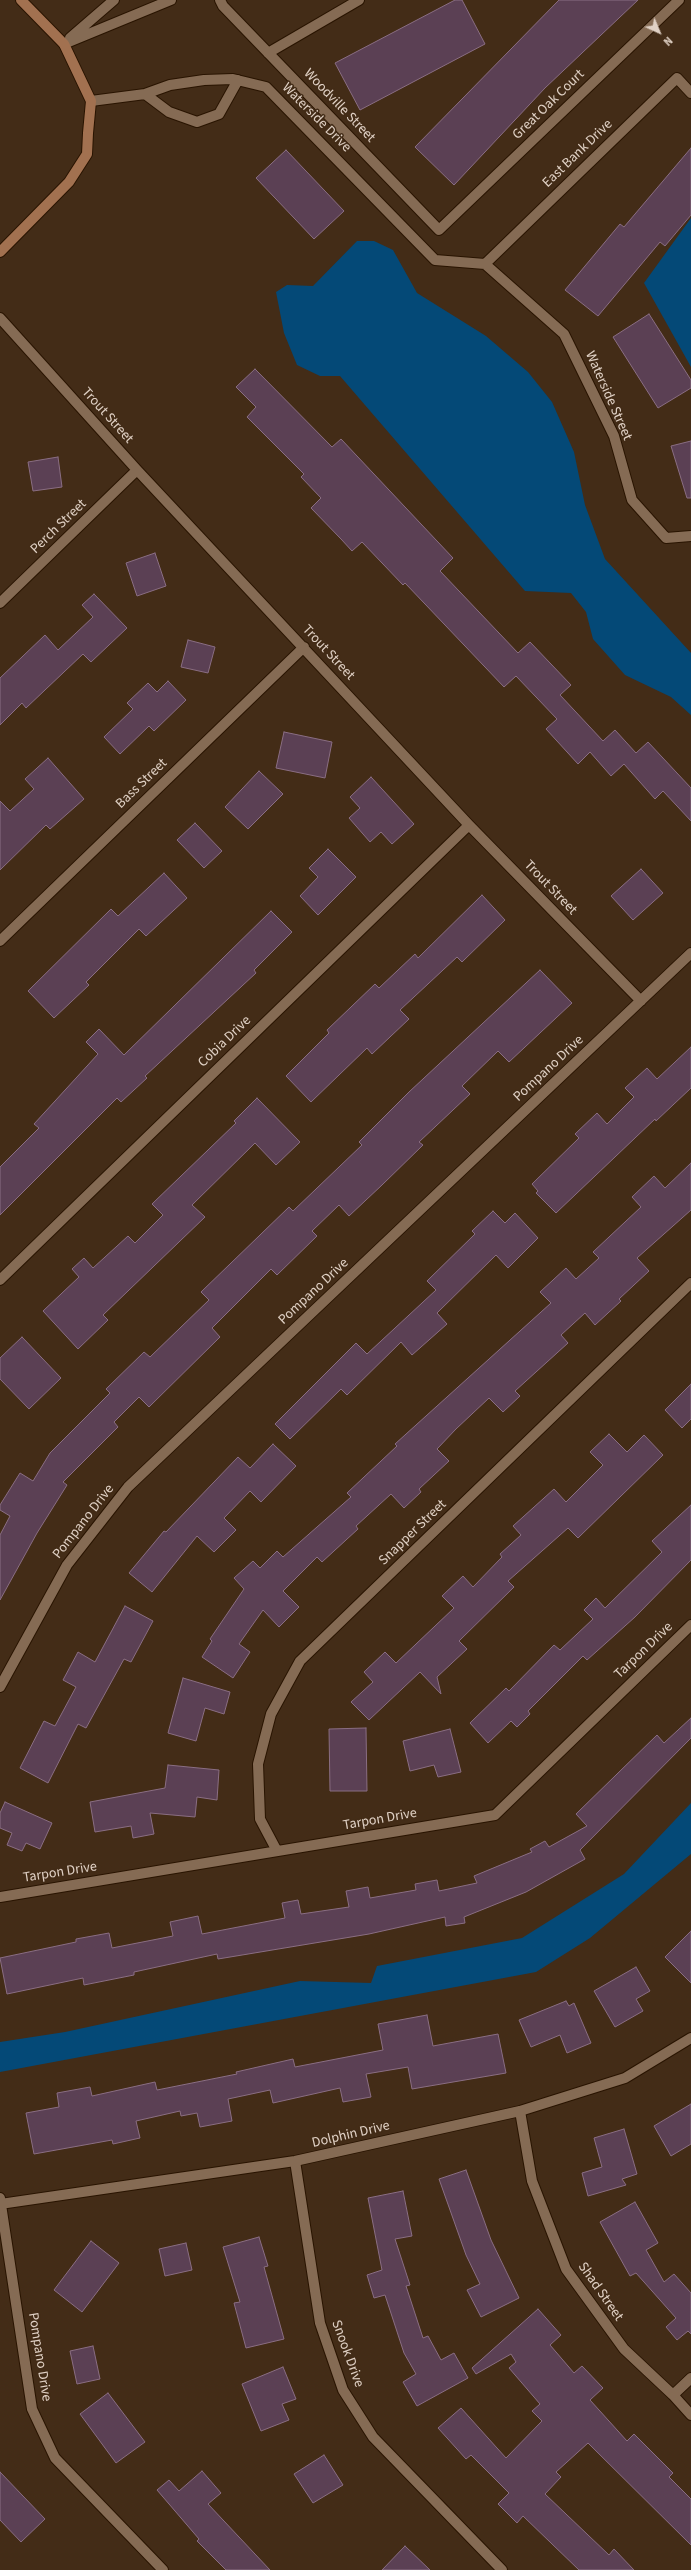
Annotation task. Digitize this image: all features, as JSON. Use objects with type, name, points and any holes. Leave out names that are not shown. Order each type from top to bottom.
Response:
[{"type":"street","points":[[0,252],[68,182],[86,154],[91,101],[64,44],[21,0]]},
{"type":"street","points":[[64,44],[114,0]]},
{"type":"street","points":[[64,44],[171,0]]},
{"type":"street","name":"Woodville Street","points":[[220,0],[268,53],[439,230]]},
{"type":"street","points":[[268,53],[359,0]]},
{"type":"street","name":"Great Oak Court","points":[[439,230],[679,0]]},
{"type":"street","name":"East Bank Drive","points":[[485,264],[677,78],[691,93]]},
{"type":"street","name":"Waterside Drive","points":[[91,101],[145,94],[170,85],[204,80],[238,80],[266,87],[435,260],[485,264]]},
{"type":"street","points":[[145,94],[169,112],[197,122],[220,114],[238,80]]},
{"type":"street","name":"Waterside Street","points":[[485,264],[564,334],[614,436],[632,500],[666,538],[691,536]]},
{"type":"street","name":"Trout Street","points":[[0,318],[137,470],[470,825],[641,1001]]},
{"type":"street","name":"Perch Street","points":[[0,603],[137,470]]},
{"type":"street","name":"Bass Street","points":[[0,942],[304,647]]},
{"type":"street","name":"Cobia Drive","points":[[0,1280],[470,825]]},
{"type":"street","name":"Pompano Drive","points":[[0,1687],[67,1565],[128,1487],[691,953]]},
{"type":"street","name":"Snapper Street","points":[[277,1851],[260,1819],[258,1764],[271,1714],[300,1661],[691,1284]]},
{"type":"street","name":"Tarpon Drive","points":[[0,1898],[495,1814],[691,1625]]},
{"type":"street","name":"Dolphin Drive","points":[[0,2202],[295,2161],[520,2111],[625,2078],[691,2038]]},
{"type":"street","name":"Shad Street","points":[[520,2111],[532,2181],[566,2269],[624,2349],[673,2395],[691,2415]]},
{"type":"street","name":"Snook Drive","points":[[295,2161],[320,2323],[343,2390],[373,2437],[502,2570]]},
{"type":"street","name":"Pompano Drive","points":[[0,2202],[32,2409],[55,2458],[163,2570]]},
{"type":"street","points":[[673,2395],[691,2378]]},
{"type":"water","points":[[691,218],[691,367],[644,283]]},
{"type":"water","points":[[357,241],[374,241],[393,250],[417,293],[486,336],[528,372],[552,402],[574,452],[585,505],[605,559],[691,653],[691,715],[671,697],[625,675],[593,639],[586,612],[571,593],[525,591],[340,376],[320,376],[297,365],[284,333],[276,292],[287,285],[313,286]]},
{"type":"water","points":[[691,1803],[691,1854],[590,1938],[536,1972],[0,2072],[0,2042],[65,2032],[300,1981],[371,1983],[377,1966],[522,1938],[624,1874]]},
{"type":"building","points":[[455,0],[462,0],[485,44],[360,110],[335,63]]},
{"type":"building","points":[[559,0],[638,0],[545,88],[454,185],[415,147]]},
{"type":"building","points":[[691,148],[691,215],[665,246],[660,242],[598,316],[565,290],[620,224],[624,227]]},
{"type":"building","points":[[286,150],[344,211],[314,239],[256,178]]},
{"type":"building","points":[[649,314],[691,380],[691,388],[658,408],[613,337]]},
{"type":"building","points":[[255,369],[332,447],[341,439],[453,558],[440,571],[518,653],[530,642],[571,685],[560,695],[603,741],[615,730],[636,753],[648,742],[691,788],[691,821],[663,791],[655,799],[624,764],[611,776],[590,752],[578,764],[546,729],[557,719],[516,676],[504,687],[405,583],[403,585],[362,542],[352,551],[311,508],[321,498],[301,477],[304,474],[247,417],[256,407],[236,387]]},
{"type":"building","points":[[691,441],[691,498],[687,498],[671,446]]},
{"type":"building","points":[[58,457],[62,487],[33,491],[28,462]]},
{"type":"building","points":[[155,553],[166,586],[137,596],[126,563]]},
{"type":"building","points":[[94,594],[127,628],[91,662],[83,654],[26,708],[22,703],[0,725],[0,678],[45,635],[58,650],[93,617],[82,605]]},
{"type":"building","points":[[188,640],[215,647],[208,673],[181,667]]},
{"type":"building","points":[[168,681],[186,700],[154,731],[149,726],[120,754],[104,737],[133,709],[127,703],[148,683],[157,692]]},
{"type":"building","points":[[284,732],[332,742],[325,778],[276,768]]},
{"type":"building","points":[[48,758],[84,799],[50,829],[46,825],[0,870],[0,801],[10,811],[34,789],[25,779]]},
{"type":"building","points":[[259,771],[283,794],[248,829],[225,807]]},
{"type":"building","points":[[371,777],[414,824],[392,844],[381,832],[370,842],[349,818],[360,808],[350,797]]},
{"type":"building","points":[[195,823],[222,851],[204,868],[177,840]]},
{"type":"building","points":[[328,849],[356,877],[318,915],[300,896],[318,877],[309,868]]},
{"type":"building","points":[[641,869],[663,893],[633,920],[611,896]]},
{"type":"building","points":[[164,873],[187,898],[146,936],[139,929],[86,982],[89,985],[54,1018],[28,991],[111,909],[118,916]]},
{"type":"building","points":[[482,895],[505,920],[462,962],[457,957],[400,1010],[409,1019],[372,1054],[367,1048],[311,1102],[286,1076],[329,1033],[327,1030],[375,984],[379,988],[415,954],[418,958]]},
{"type":"building","points":[[271,911],[292,932],[254,970],[256,973],[145,1076],[147,1078],[121,1102],[117,1098],[0,1215],[0,1167],[39,1128],[34,1124],[98,1054],[86,1042],[99,1029],[124,1055]]},
{"type":"building","points":[[540,970],[572,1003],[509,1062],[498,1051],[462,1086],[470,1094],[419,1142],[423,1145],[382,1185],[349,1216],[339,1205],[312,1231],[317,1236],[277,1275],[271,1269],[212,1328],[220,1337],[149,1407],[139,1397],[114,1422],[118,1427],[63,1482],[67,1485],[37,1533],[0,1600],[0,1535],[10,1516],[0,1510],[0,1505],[20,1473],[33,1481],[50,1453],[110,1393],[106,1389],[144,1352],[150,1357],[209,1300],[201,1292],[289,1207],[293,1211],[362,1145],[359,1142],[409,1092]]},
{"type":"building","points":[[691,1047],[691,1088],[656,1121],[655,1119],[556,1213],[536,1193],[538,1191],[532,1184],[579,1138],[575,1134],[597,1113],[607,1124],[634,1097],[625,1088],[647,1068],[657,1079]]},
{"type":"building","points":[[257,1098],[300,1142],[276,1165],[255,1143],[192,1205],[205,1217],[103,1315],[108,1320],[78,1349],[43,1311],[79,1277],[72,1269],[84,1258],[93,1268],[128,1236],[135,1243],[163,1215],[152,1204],[236,1123],[234,1121]]},
{"type":"building","points":[[691,1163],[691,1210],[637,1258],[649,1271],[619,1299],[621,1301],[595,1325],[585,1313],[561,1335],[568,1343],[515,1391],[520,1396],[503,1412],[489,1398],[456,1429],[437,1449],[449,1461],[419,1489],[421,1492],[404,1508],[391,1494],[356,1526],[358,1529],[322,1562],[317,1557],[283,1591],[299,1607],[279,1627],[263,1610],[239,1644],[250,1652],[233,1678],[202,1657],[212,1641],[210,1639],[244,1589],[234,1578],[253,1561],[260,1568],[277,1551],[283,1557],[351,1497],[347,1493],[397,1446],[395,1444],[551,1303],[540,1292],[566,1268],[576,1279],[599,1258],[593,1252],[641,1207],[632,1197],[654,1176],[665,1188]]},
{"type":"building","points":[[493,1211],[505,1223],[515,1213],[538,1238],[508,1268],[496,1255],[437,1313],[447,1324],[412,1355],[401,1342],[347,1395],[341,1389],[290,1439],[275,1424],[356,1343],[367,1354],[436,1290],[427,1281],[475,1234],[472,1231]]},
{"type":"building","points":[[22,1337],[61,1378],[29,1409],[0,1379],[0,1358]]},
{"type":"building","points":[[691,1384],[691,1419],[682,1428],[665,1410]]},
{"type":"building","points":[[609,1434],[627,1452],[644,1435],[663,1455],[578,1538],[568,1528],[508,1581],[514,1587],[459,1641],[467,1649],[437,1677],[441,1694],[420,1672],[369,1720],[351,1702],[373,1682],[364,1672],[385,1652],[396,1663],[454,1608],[442,1596],[463,1576],[473,1587],[502,1557],[500,1554],[521,1535],[513,1526],[554,1489],[566,1502],[603,1465],[590,1452]]},
{"type":"building","points":[[273,1444],[296,1466],[261,1502],[250,1491],[224,1518],[236,1530],[214,1552],[197,1536],[152,1592],[129,1573],[164,1531],[166,1532],[238,1457],[250,1468]]},
{"type":"building","points":[[691,1505],[691,1560],[635,1617],[587,1660],[583,1656],[528,1711],[530,1714],[517,1727],[511,1721],[488,1743],[470,1723],[506,1688],[509,1691],[554,1645],[560,1650],[593,1619],[584,1610],[596,1598],[605,1608],[662,1552],[652,1541]]},
{"type":"building","points":[[125,1606],[153,1621],[131,1662],[124,1659],[86,1728],[78,1724],[48,1783],[20,1768],[44,1721],[55,1726],[76,1687],[63,1680],[78,1652],[95,1662]]},
{"type":"building","points":[[183,1678],[230,1692],[224,1714],[205,1708],[196,1741],[168,1733]]},
{"type":"building","points":[[691,1718],[691,1738],[580,1850],[585,1859],[526,1892],[464,1917],[465,1923],[446,1926],[445,1917],[369,1934],[218,1959],[217,1954],[134,1972],[134,1975],[84,1985],[83,1978],[7,1994],[0,1958],[76,1942],[76,1939],[109,1933],[112,1948],[173,1936],[170,1922],[198,1916],[202,1934],[285,1918],[282,1903],[298,1900],[301,1914],[349,1907],[346,1891],[368,1887],[370,1898],[416,1890],[415,1884],[437,1880],[439,1891],[477,1883],[474,1876],[532,1852],[530,1849],[545,1841],[549,1847],[587,1826],[576,1814],[657,1735],[664,1743]]},
{"type":"building","points":[[366,1728],[367,1791],[330,1791],[329,1729]]},
{"type":"building","points":[[450,1729],[461,1772],[438,1777],[434,1765],[410,1771],[403,1741]]},
{"type":"building","points":[[168,1765],[219,1770],[217,1800],[197,1797],[195,1817],[150,1813],[154,1834],[133,1838],[131,1826],[95,1832],[90,1802],[165,1788]]},
{"type":"building","points":[[5,1802],[52,1823],[40,1849],[26,1843],[22,1851],[7,1845],[12,1833],[0,1828],[0,1813]]},
{"type":"building","points":[[691,1931],[691,1983],[665,1957]]},
{"type":"building","points":[[636,1967],[650,1991],[636,1999],[643,2011],[615,2027],[594,1991]]},
{"type":"building","points":[[566,2001],[569,2006],[574,2003],[591,2043],[567,2053],[560,2035],[531,2047],[519,2020]]},
{"type":"building","points":[[427,2015],[433,2046],[498,2034],[506,2073],[412,2089],[408,2067],[366,2074],[371,2097],[343,2102],[340,2088],[273,2103],[270,2090],[228,2099],[232,2121],[200,2127],[197,2113],[181,2116],[180,2111],[136,2121],[140,2138],[113,2144],[112,2140],[34,2154],[26,2113],[59,2107],[57,2093],[90,2087],[92,2096],[155,2082],[157,2090],[237,2074],[236,2072],[293,2059],[295,2067],[383,2050],[378,2024]]},
{"type":"building","points":[[691,2104],[691,2144],[671,2156],[654,2126]]},
{"type":"building","points":[[624,2129],[637,2174],[622,2179],[626,2185],[588,2196],[582,2173],[602,2167],[594,2138]]},
{"type":"building","points":[[466,2170],[491,2240],[519,2298],[481,2317],[467,2290],[480,2284],[466,2255],[439,2179]]},
{"type":"building","points":[[403,2191],[412,2236],[395,2239],[410,2285],[406,2286],[423,2338],[428,2336],[441,2360],[454,2353],[468,2378],[417,2406],[403,2382],[416,2374],[404,2353],[385,2295],[374,2298],[367,2275],[382,2270],[368,2198]]},
{"type":"building","points":[[635,2202],[658,2243],[646,2250],[664,2282],[674,2274],[691,2293],[691,2334],[688,2331],[677,2340],[666,2327],[676,2318],[636,2273],[630,2276],[600,2222]]},
{"type":"building","points":[[259,2237],[268,2266],[264,2267],[284,2339],[246,2348],[234,2303],[240,2302],[223,2247]]},
{"type":"building","points":[[91,2241],[119,2263],[82,2312],[54,2290]]},
{"type":"building","points":[[186,2243],[192,2270],[165,2276],[159,2249]]},
{"type":"building","points":[[538,2309],[561,2335],[550,2345],[574,2373],[582,2366],[603,2388],[590,2400],[627,2441],[634,2434],[673,2473],[669,2477],[691,2499],[691,2545],[588,2443],[556,2472],[561,2477],[545,2494],[609,2555],[614,2549],[634,2570],[579,2570],[523,2516],[517,2523],[498,2504],[509,2493],[471,2455],[466,2459],[438,2428],[461,2408],[506,2458],[542,2421],[532,2411],[540,2404],[509,2368],[516,2362],[511,2354],[476,2374],[472,2368]]},
{"type":"building","points":[[93,2346],[100,2379],[77,2384],[70,2351]]},
{"type":"building","points":[[283,2367],[296,2399],[282,2404],[289,2420],[261,2431],[242,2384]]},
{"type":"building","points":[[108,2393],[145,2442],[116,2463],[80,2414]]},
{"type":"building","points":[[324,2455],[343,2485],[313,2503],[294,2474]]},
{"type":"building","points":[[202,2471],[221,2493],[208,2504],[270,2570],[226,2570],[197,2541],[199,2539],[157,2490],[169,2480],[179,2491]]},
{"type":"building","points":[[0,2472],[45,2519],[21,2542],[0,2520]]},
{"type":"building","points":[[405,2546],[430,2570],[382,2570]]}]
